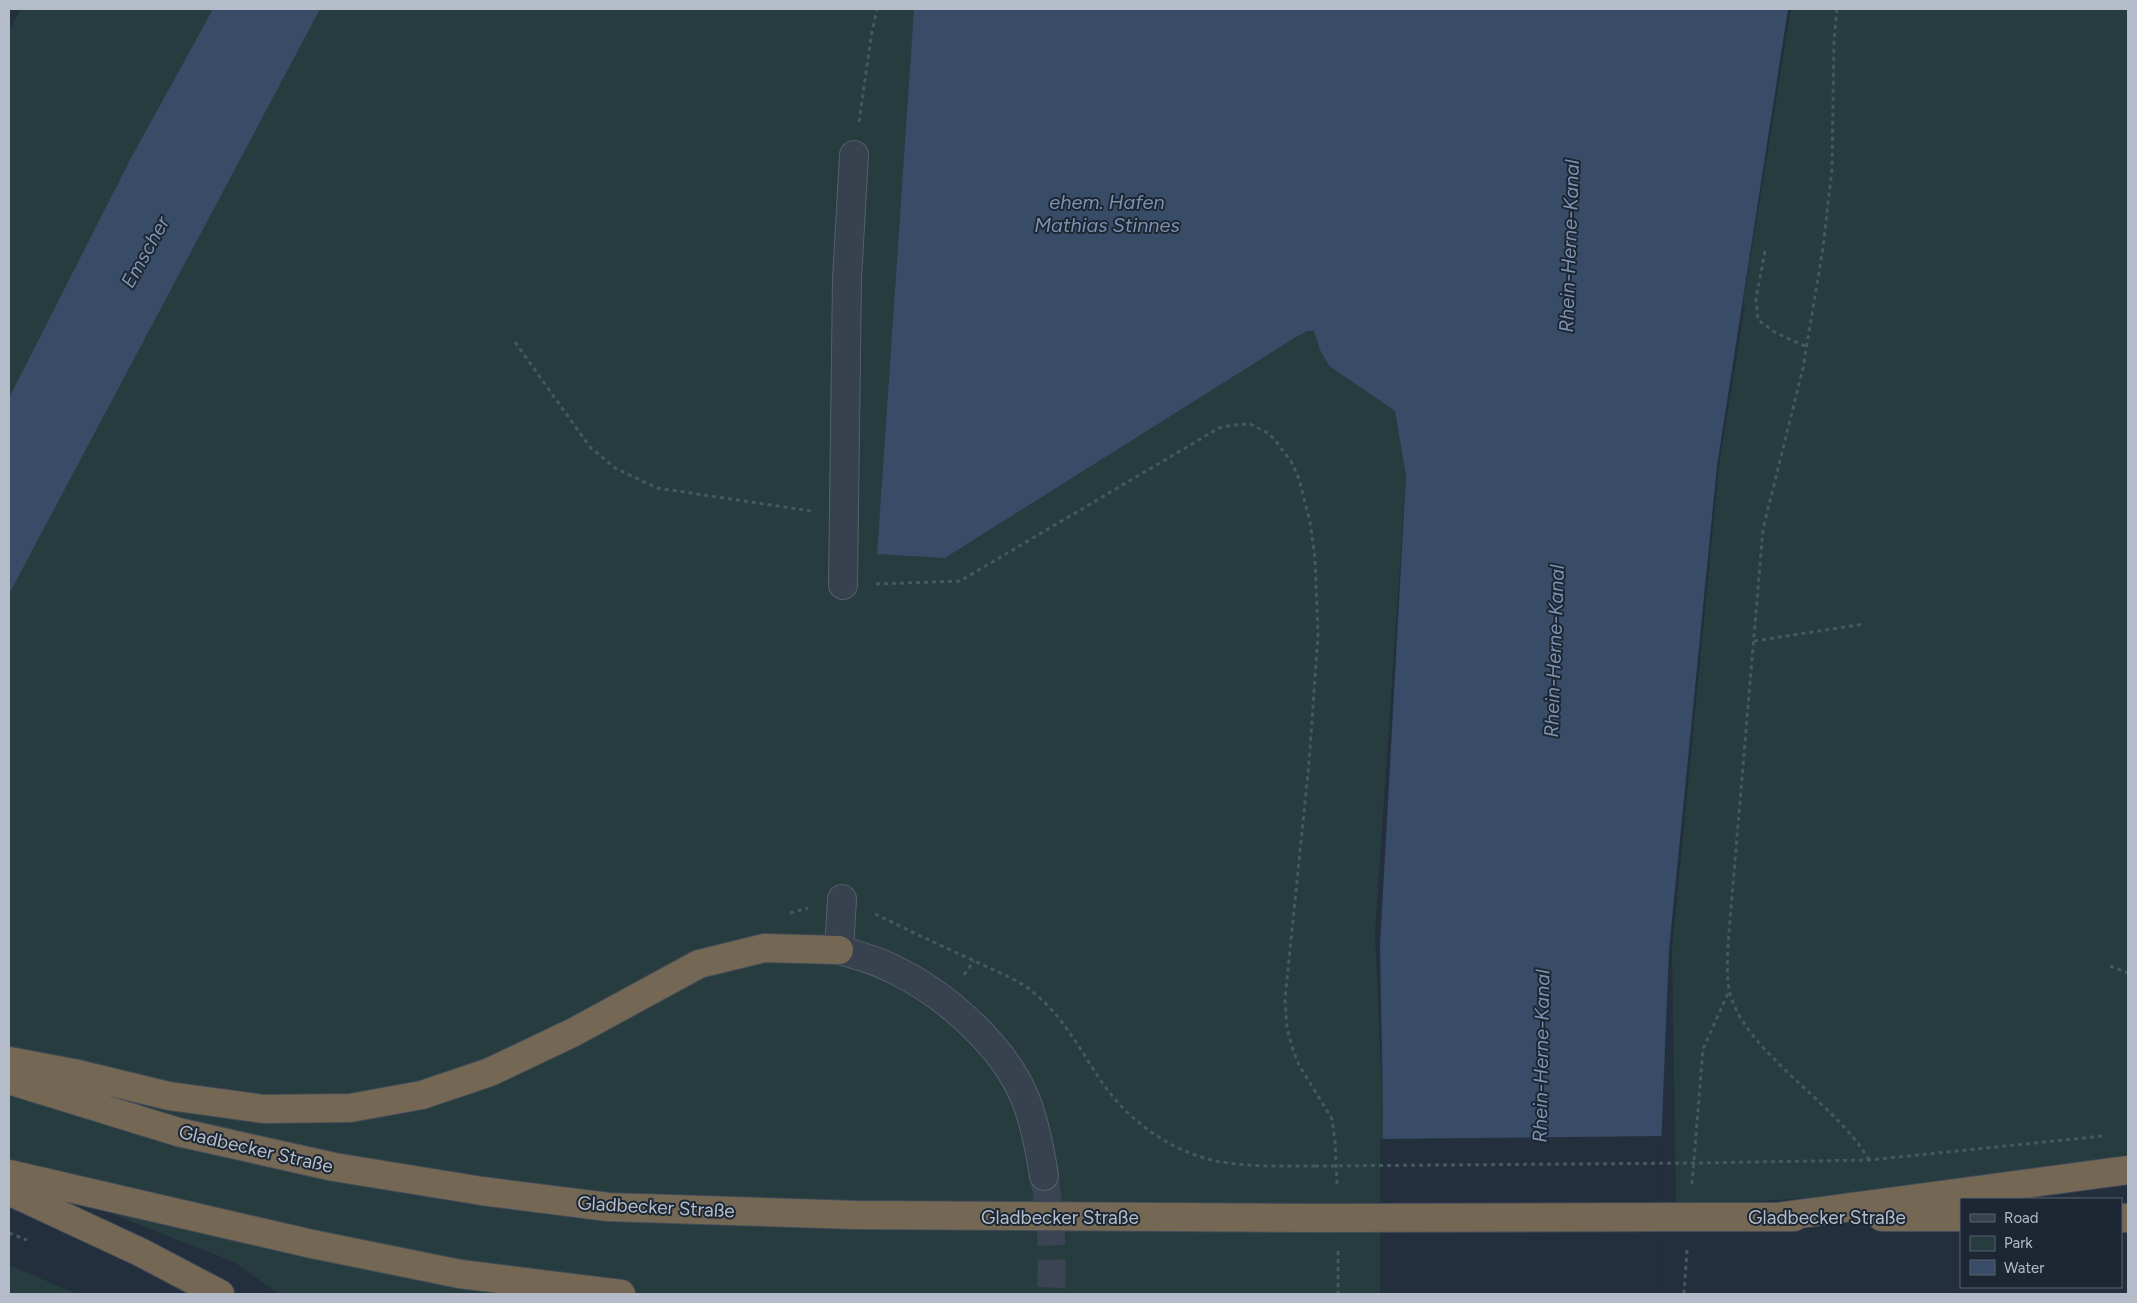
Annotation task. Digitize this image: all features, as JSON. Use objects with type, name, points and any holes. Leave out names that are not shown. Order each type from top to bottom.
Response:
[{"type":"highway","points":[[9,1061],[78,1074],[169,1096],[254,1108],[350,1108],[422,1095],[490,1072],[574,1032],[699,964],[764,948],[839,950]]},
{"type":"highway","name":"Gladbecker Straße","points":[[9,1080],[178,1132],[334,1167],[482,1191],[608,1207],[856,1215],[1317,1218],[1960,1217]]},
{"type":"highway","points":[[1777,1216],[2128,1170]]},
{"type":"highway","points":[[9,1174],[302,1242],[460,1274],[621,1294]]},
{"type":"highway","points":[[9,1191],[140,1252],[220,1294]]},
{"type":"street","points":[[843,585],[847,279],[854,155]]},
{"type":"street","points":[[842,899],[839,950],[893,969],[946,1002],[981,1034],[1003,1062],[1024,1097],[1039,1144],[1044,1176]]},
{"type":"path","points":[[854,155],[871,37],[877,9]]},
{"type":"path","points":[[1837,9],[1834,41],[1832,169],[1824,248],[1807,347],[1764,529],[1729,932],[1728,970],[1730,991],[1738,1011],[1750,1030],[1768,1051],[1846,1127],[1869,1160]]},
{"type":"path","points":[[1765,251],[1756,299],[1758,320],[1776,334],[1807,347]]},
{"type":"path","points":[[515,342],[590,447],[615,468],[657,488],[798,508],[843,519]]},
{"type":"path","points":[[843,585],[960,581],[1219,428],[1250,424],[1268,433],[1282,448],[1299,479],[1310,522],[1316,575],[1318,635],[1309,764],[1287,979],[1287,1028],[1300,1065],[1332,1119],[1336,1149],[1337,1191]]},
{"type":"path","points":[[1754,641],[1864,624]]},
{"type":"path","points":[[786,914],[842,899],[999,972],[1028,988],[1052,1010],[1066,1027],[1109,1094],[1134,1119],[1164,1140],[1190,1152],[1226,1163],[1257,1166],[1315,1166],[1869,1160],[2109,1136]]},
{"type":"path","points":[[2110,966],[2128,973]]},
{"type":"path","points":[[1692,1186],[1703,1049],[1730,991]]},
{"type":"path","points":[[1684,1294],[1688,1245]]},
{"type":"path","points":[[1338,1248],[1338,1294]]},
{"type":"green space","points":[[21,9],[914,9],[877,553],[945,558],[1293,339],[1307,331],[1314,331],[1320,350],[1329,366],[1395,411],[1406,476],[1375,933],[1383,1111],[1382,1294],[279,1294],[234,1262],[9,1173],[9,31]]},
{"type":"green space","points":[[1791,9],[2128,9],[2128,1154],[1977,1186],[1749,1202],[1676,1203],[1672,949],[1719,466],[1745,305],[1743,303]]},
{"type":"green space","points":[[9,1265],[77,1294],[9,1294]]},
{"type":"water","name":"Emscher","points":[[213,9],[320,9],[9,594],[9,398],[131,158]]},
{"type":"water","points":[[914,9],[1788,9],[1717,466],[1669,950],[1655,1294],[1382,1294],[1383,1111],[1380,946],[1406,476],[1395,411],[1329,366],[1320,350],[1314,331],[1307,331],[1293,339],[945,558],[877,554]]},
{"type":"pier","points":[[1664,1136],[1658,1294],[1380,1294],[1380,1139]]},
{"type":"tunnel","points":[[1044,1176],[1051,1235],[1051,1294]]},
{"type":"water label","name":"ehem. Hafen Mathias Stinnes","points":[[1107,214]]},
{"type":"water label","name":"Rhein-Herne-Kanal","points":[[1569,246]]},
{"type":"water label","name":"Rhein-Herne-Kanal","points":[[1554,651]]},
{"type":"water label","name":"Rhein-Herne-Kanal","points":[[1541,1056]]}]
